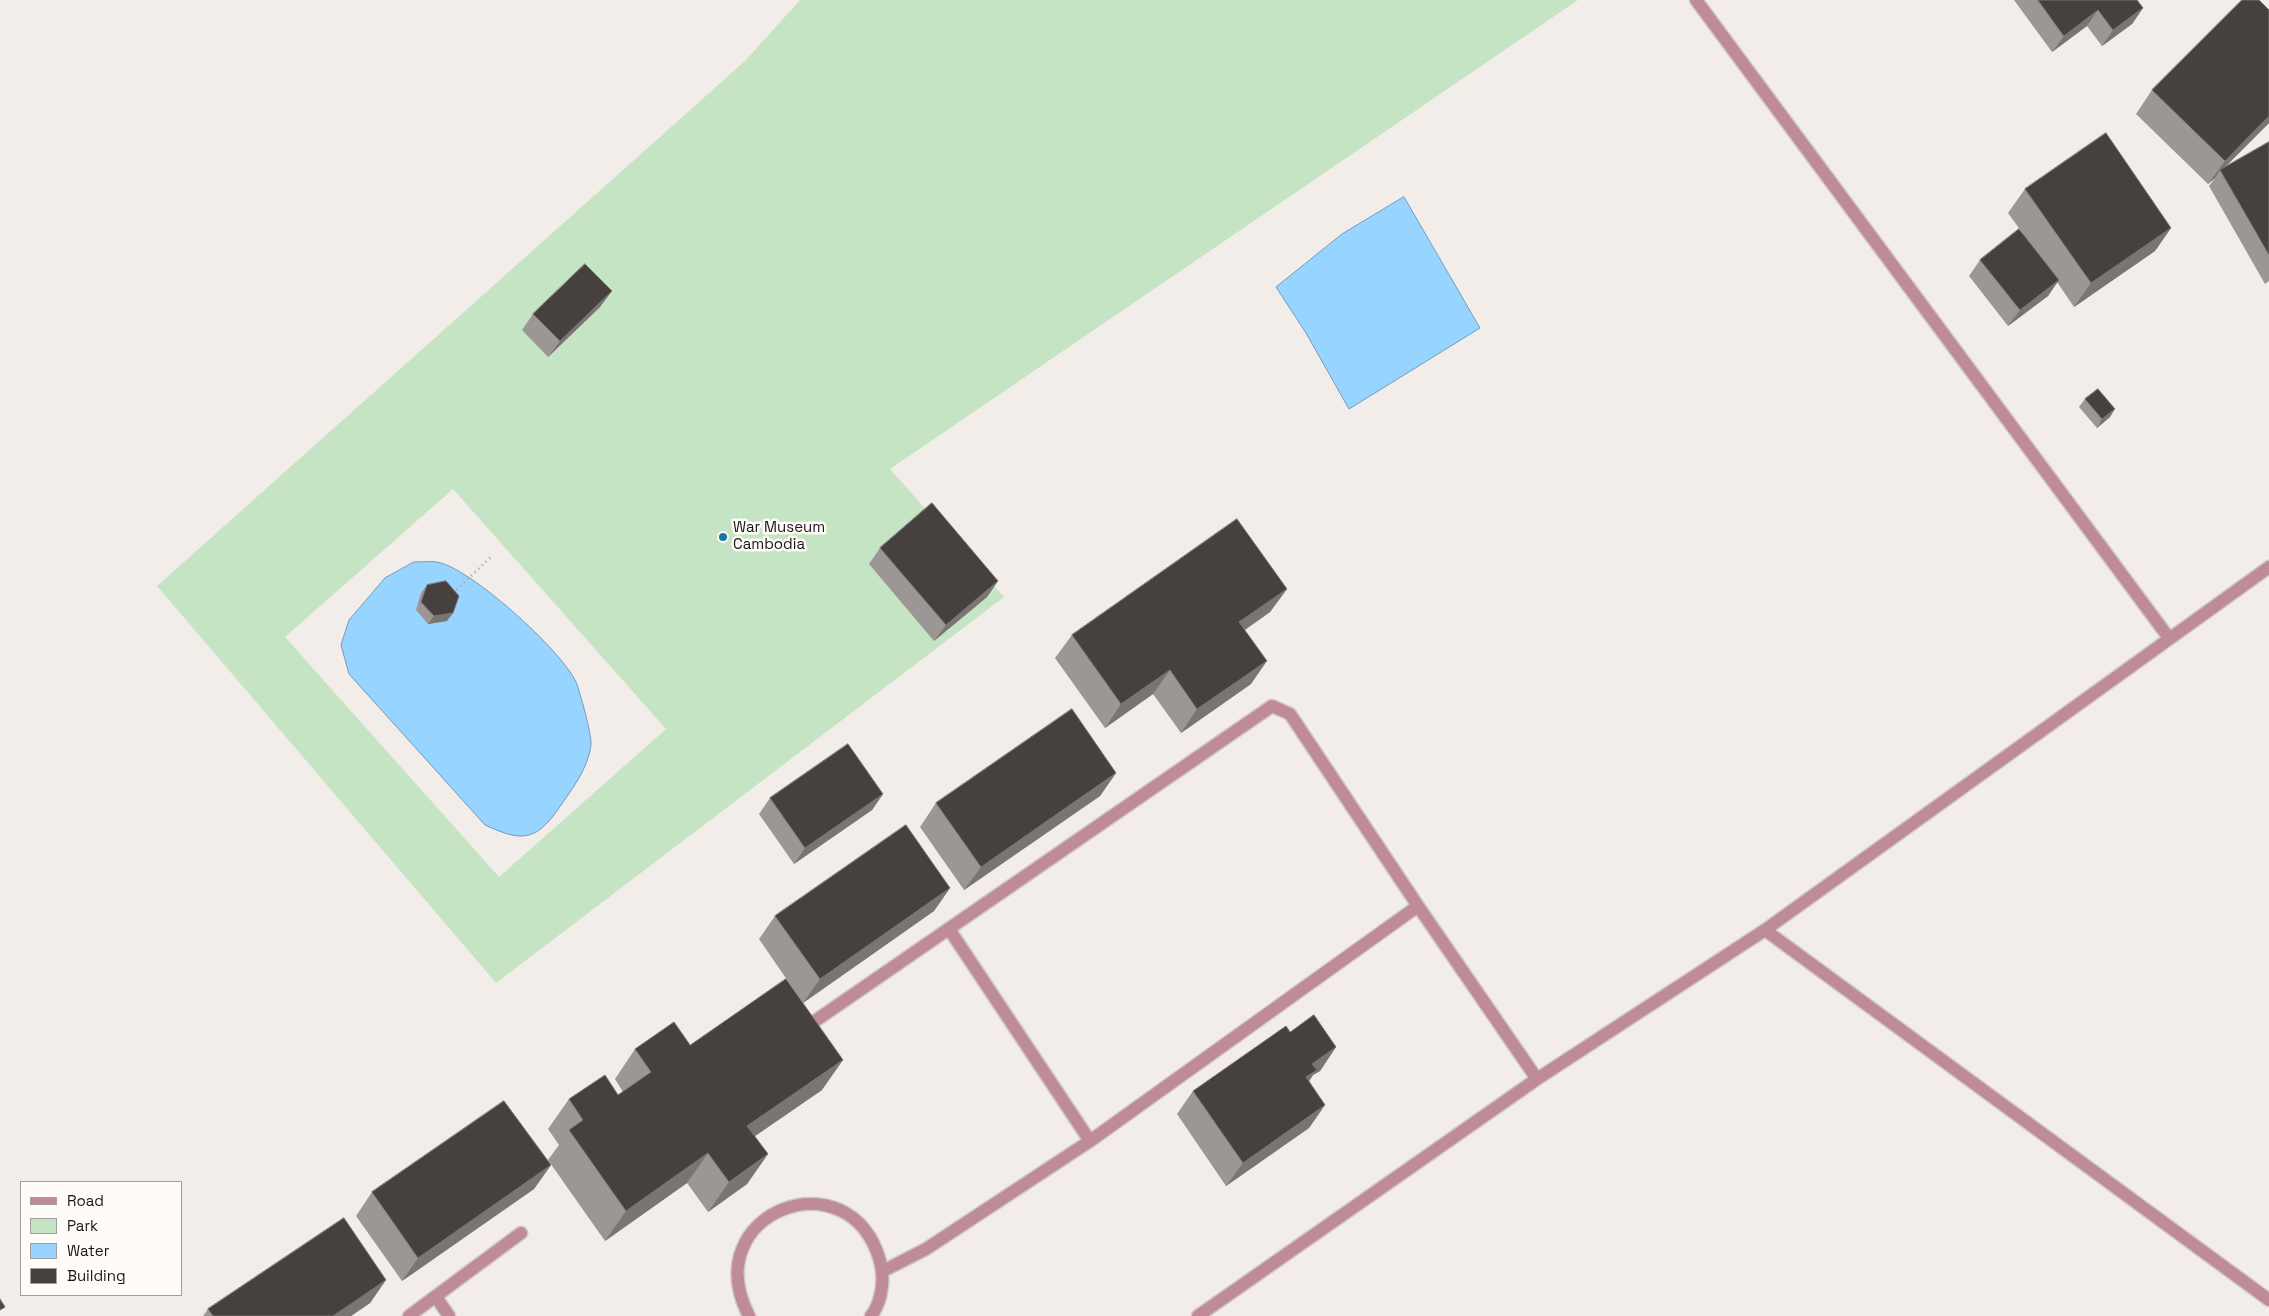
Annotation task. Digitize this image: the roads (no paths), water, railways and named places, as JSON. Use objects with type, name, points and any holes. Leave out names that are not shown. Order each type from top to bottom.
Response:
[{"type":"street","points":[[1696,0],[2169,638]]},
{"type":"street","points":[[1198,1316],[1537,1079],[1765,930],[2269,567]]},
{"type":"street","points":[[815,1022],[1272,706],[1290,714],[1418,906],[1537,1079]]},
{"type":"street","points":[[883,1271],[926,1249],[1090,1141],[1418,906]]},
{"type":"street","points":[[949,929],[1090,1141]]},
{"type":"street","points":[[1765,930],[2269,1300]]},
{"type":"street","points":[[749,1316],[738,1289],[738,1259],[751,1232],[772,1213],[800,1204],[830,1206],[838,1210],[856,1220],[875,1242],[883,1271],[881,1292],[871,1316]]},
{"type":"street","points":[[409,1316],[436,1298],[521,1233]]},
{"type":"street","points":[[436,1298],[449,1316]]},
{"type":"water","points":[[1404,197],[1480,328],[1349,409],[1306,333],[1276,287],[1342,234]]},
{"type":"water","points":[[414,562],[437,562],[452,568],[492,594],[535,632],[567,668],[576,682],[590,732],[591,745],[587,762],[559,808],[542,828],[534,833],[526,836],[517,836],[485,825],[349,674],[341,645],[349,620],[385,578]]},
{"type":"place","name":"War Museum Cambodia","points":[[723,537]]}]
